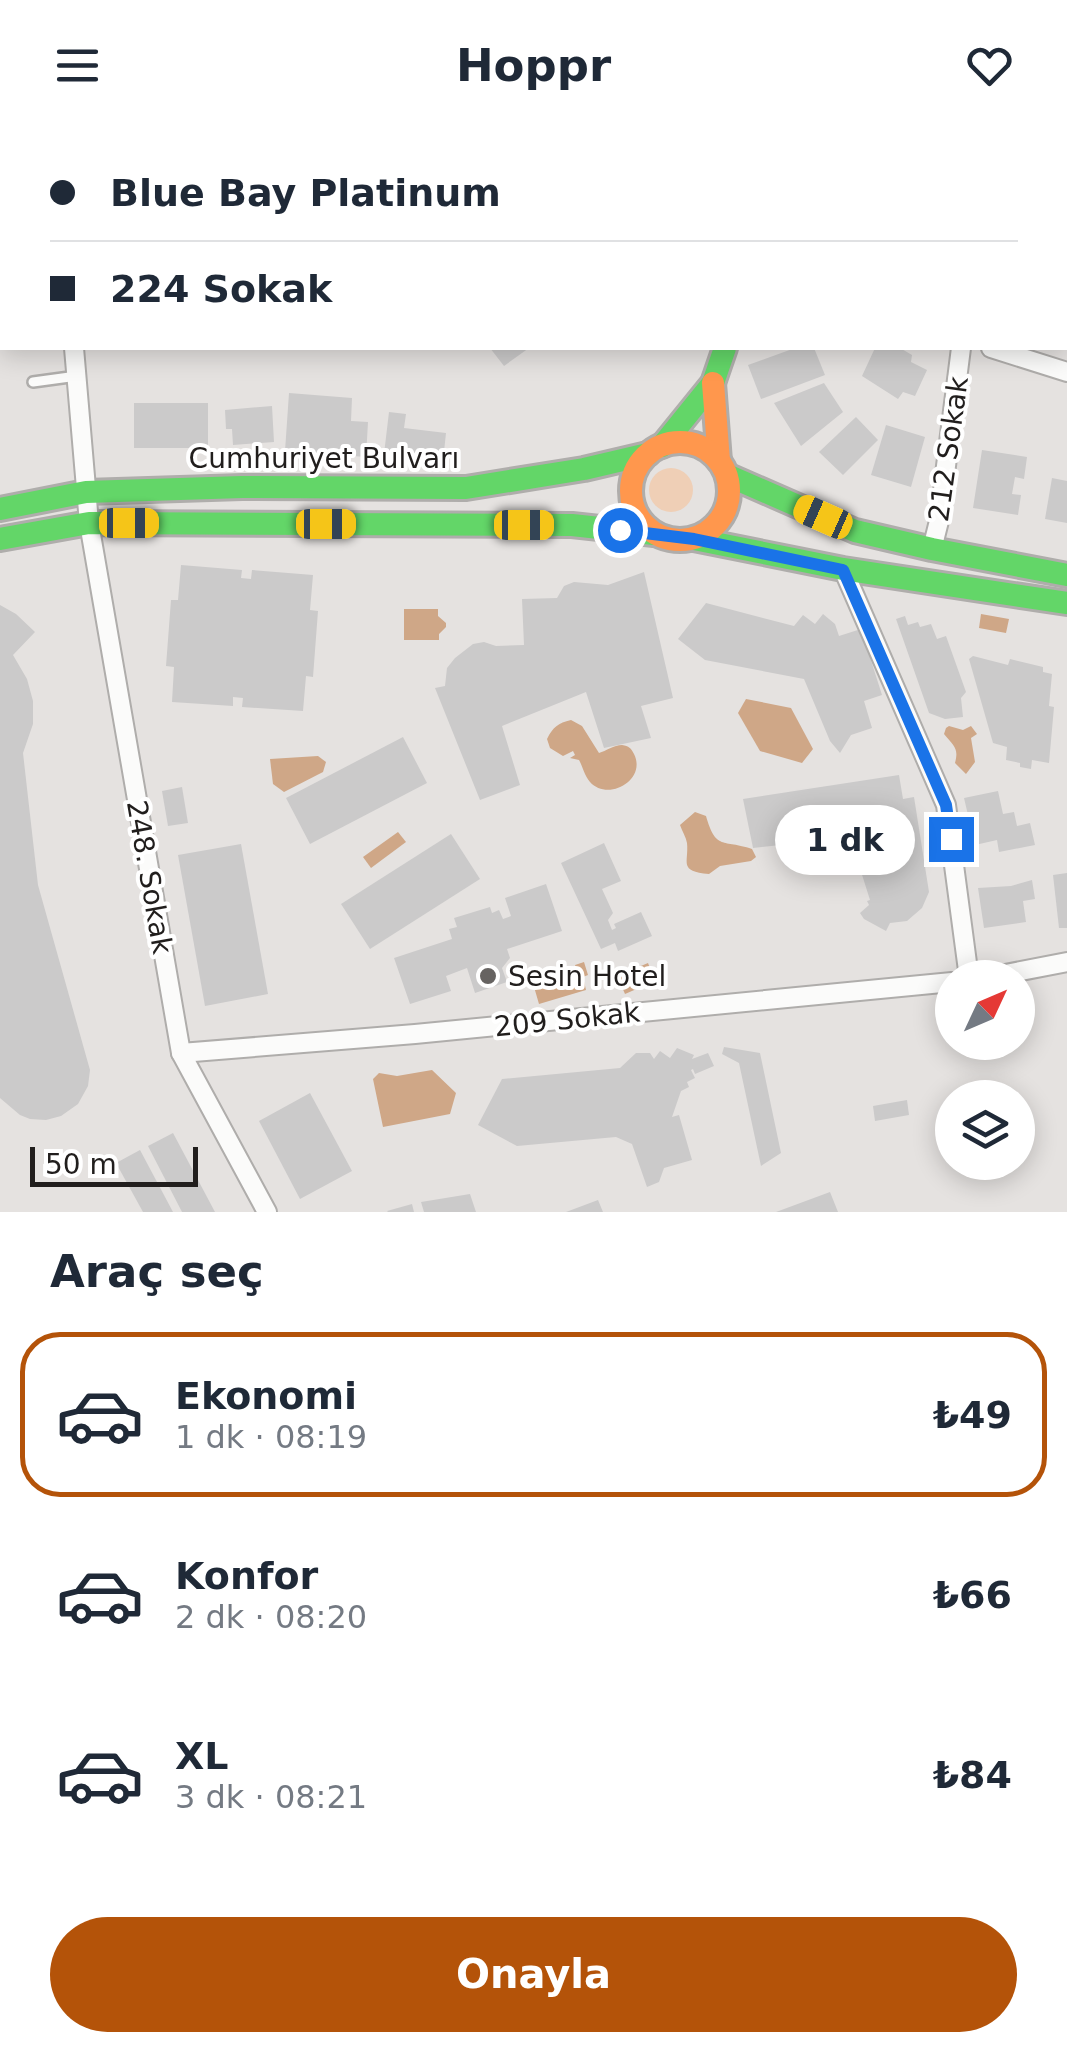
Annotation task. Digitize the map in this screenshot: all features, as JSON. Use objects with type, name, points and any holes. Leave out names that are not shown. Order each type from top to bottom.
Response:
[{"type":"main road","points":[[654,534],[640,522],[631,498],[637,466],[654,450],[719,364]]},
{"type":"main road","points":[[694,539],[711,532],[728,506],[730,490],[723,468],[719,364]]},
{"type":"main road","points":[[654,450],[678,442],[694,444],[708,451],[723,468],[855,531],[1067,575]]},
{"type":"main road","name":"Cumhuriyet Bulvarı","points":[[0,509],[86,492],[242,487],[466,488],[584,469],[654,450]]},
{"type":"main road","points":[[0,539],[89,523],[572,525],[694,539],[843,570],[1067,603]]},
{"type":"street","name":"248. Sokak","points":[[74,350],[89,523],[180,1054],[267,1212]]},
{"type":"street","name":"212 Sokak","points":[[932,549],[939,522],[961,350]]},
{"type":"street","points":[[997,350],[1067,372]]},
{"type":"street","points":[[843,570],[946,805],[967,960]]},
{"type":"street","points":[[1035,968],[1067,962]]},
{"type":"street","name":"209 Sokak","points":[[180,1054],[935,984]]},
{"type":"lane","points":[[33,382],[77,376]]},
{"type":"shaded area","points":[[671,468],[687,474],[693,490],[687,506],[671,512],[655,506],[649,490],[655,474]]},
{"type":"shaded area","points":[[404,609],[438,609],[438,616],[446,623],[439,640],[404,640]]},
{"type":"shaded area","points":[[981,614],[1009,619],[1006,633],[979,628]]},
{"type":"shaded area","points":[[746,699],[791,708],[813,749],[802,763],[760,751],[738,713]]},
{"type":"shaded area","points":[[571,720],[582,726],[599,753],[619,745],[631,749],[637,763],[631,780],[615,789],[598,788],[588,779],[579,760],[570,758],[575,755],[573,751],[563,756],[550,748],[547,739],[551,731]]},
{"type":"shaded area","points":[[949,726],[963,730],[971,726],[977,734],[971,738],[975,762],[966,774],[955,763],[956,750],[944,734]]},
{"type":"shaded area","points":[[318,756],[326,762],[323,772],[284,792],[273,784],[270,759]]},
{"type":"shaded area","points":[[695,812],[706,816],[717,839],[752,849],[756,857],[720,866],[709,874],[693,871],[687,865],[687,843],[680,825]]},
{"type":"shaded area","points":[[398,832],[406,842],[371,868],[363,857]]},
{"type":"shaded area","points":[[584,962],[588,975],[583,977],[586,990],[539,1004],[532,980],[576,968]]},
{"type":"shaded area","points":[[648,963],[655,981],[625,994],[617,976]]},
{"type":"shaded area","points":[[432,1070],[456,1093],[450,1114],[383,1127],[373,1079],[379,1073],[397,1076]]},
{"type":"building","points":[[492,350],[526,350],[504,366]]},
{"type":"building","points":[[789,350],[815,350],[825,375],[761,399],[748,365]]},
{"type":"building","points":[[874,350],[903,350],[912,355],[911,362],[927,370],[915,396],[903,392],[898,399],[862,376]]},
{"type":"building","points":[[824,383],[843,412],[801,446],[774,403]]},
{"type":"building","points":[[289,393],[352,398],[351,421],[368,422],[366,457],[285,451]]},
{"type":"building","points":[[134,403],[208,403],[208,448],[134,448]]},
{"type":"building","points":[[272,406],[274,442],[233,445],[232,429],[226,429],[225,410]]},
{"type":"building","points":[[389,412],[406,414],[404,428],[446,433],[443,461],[384,454]]},
{"type":"building","points":[[856,417],[878,440],[843,475],[819,452]]},
{"type":"building","points":[[886,425],[925,437],[911,487],[871,475]]},
{"type":"building","points":[[982,450],[1027,457],[1024,479],[1015,477],[1012,494],[1021,495],[1018,515],[973,508]]},
{"type":"building","points":[[1052,478],[1067,481],[1067,523],[1045,519]]},
{"type":"building","points":[[181,565],[242,570],[241,578],[251,579],[252,570],[313,575],[310,610],[318,611],[313,677],[306,676],[303,711],[242,707],[243,698],[233,697],[233,706],[172,702],[174,667],[166,666],[171,600],[178,600]]},
{"type":"building","points":[[644,572],[673,698],[641,706],[651,738],[604,748],[586,692],[502,726],[520,785],[480,800],[435,688],[445,686],[447,668],[473,644],[524,645],[522,599],[557,598],[564,586],[574,582],[608,585]]},
{"type":"building","points":[[706,603],[794,626],[803,615],[815,624],[823,614],[835,624],[839,636],[861,629],[882,695],[864,701],[872,728],[851,735],[840,753],[830,741],[804,679],[705,660],[678,639]]},
{"type":"building","points":[[0,605],[35,632],[13,655],[27,679],[33,701],[33,724],[23,753],[38,885],[90,1070],[88,1086],[78,1104],[61,1116],[46,1120],[20,1115],[0,1098]]},
{"type":"building","points":[[905,616],[908,625],[931,624],[937,639],[946,636],[966,692],[961,698],[963,717],[945,719],[929,713],[896,619]]},
{"type":"building","points":[[973,656],[1008,665],[1010,659],[1043,667],[1043,672],[1052,674],[1049,706],[1054,707],[1049,763],[1032,760],[1031,769],[1020,767],[1020,763],[1006,760],[1007,747],[993,743],[969,659]]},
{"type":"building","points":[[403,737],[427,783],[310,844],[286,798]]},
{"type":"building","points":[[899,775],[903,799],[914,797],[929,892],[922,908],[907,921],[890,923],[886,931],[864,919],[860,913],[870,900],[858,862],[823,866],[816,841],[753,848],[743,799]]},
{"type":"building","points":[[182,787],[188,823],[168,826],[162,791]]},
{"type":"building","points":[[998,791],[1003,814],[1014,812],[1017,826],[1030,823],[1035,845],[999,852],[997,840],[975,845],[964,798]]},
{"type":"building","points":[[451,834],[480,879],[370,949],[341,904]]},
{"type":"building","points":[[604,843],[621,881],[602,889],[613,913],[608,920],[612,930],[616,928],[614,924],[641,912],[652,936],[618,951],[615,943],[601,949],[561,863]]},
{"type":"building","points":[[241,844],[268,994],[205,1006],[178,855]]},
{"type":"building","points":[[1067,873],[1067,928],[1059,928],[1053,875]]},
{"type":"building","points":[[1032,880],[1035,899],[1023,901],[1026,922],[984,928],[978,888]]},
{"type":"building","points":[[546,884],[562,931],[507,949],[510,958],[502,968],[507,982],[475,993],[467,968],[446,976],[451,991],[410,1004],[394,958],[452,939],[449,929],[457,927],[454,918],[490,907],[492,913],[499,910],[503,919],[511,916],[505,898]]},
{"type":"building","points":[[724,1047],[760,1053],[781,1153],[761,1166],[739,1063],[722,1054]]},
{"type":"building","points":[[677,1048],[694,1055],[692,1059],[708,1053],[714,1066],[695,1074],[691,1070],[695,1078],[681,1091],[672,1117],[679,1115],[692,1160],[664,1168],[659,1182],[647,1187],[632,1144],[616,1137],[517,1146],[478,1125],[502,1079],[620,1068],[636,1053],[650,1053],[654,1059],[660,1051],[670,1058]]},
{"type":"building","points":[[310,1093],[352,1171],[300,1199],[259,1121]]},
{"type":"building","points":[[907,1100],[909,1115],[875,1121],[873,1106]]},
{"type":"building","points":[[173,1133],[215,1212],[182,1212],[148,1146]]},
{"type":"building","points":[[140,1150],[173,1212],[143,1212],[116,1163]]},
{"type":"building","points":[[830,1192],[838,1212],[776,1212]]},
{"type":"building","points":[[470,1194],[476,1212],[424,1212],[421,1202]]},
{"type":"building","points":[[598,1200],[603,1212],[566,1212]]},
{"type":"building","points":[[412,1204],[414,1212],[387,1211]]},
{"type":"traffic: fast","points":[[662,446],[713,383],[724,350]]},
{"type":"traffic: fast","points":[[0,509],[86,492],[242,487],[466,488],[648,454]]},
{"type":"traffic: fast","points":[[727,475],[855,531],[1067,575]]},
{"type":"traffic: fast","points":[[0,539],[89,523],[572,525],[654,534]]},
{"type":"traffic: fast","points":[[694,539],[843,569],[1067,603]]},
{"type":"traffic: slow","points":[[713,383],[719,461]]},
{"type":"traffic: slow","points":[[680,442],[699,446],[715,456],[725,472],[729,491],[725,510],[715,526],[699,536],[680,540],[661,536],[645,526],[635,510],[631,491],[635,472],[645,456],[661,446],[680,442]]},
{"type":"place","name":"Sesin Hotel","points":[[488,976]]},
{"type":"route","points":[[620,530],[694,539],[843,570],[946,805],[951,839]]}]
